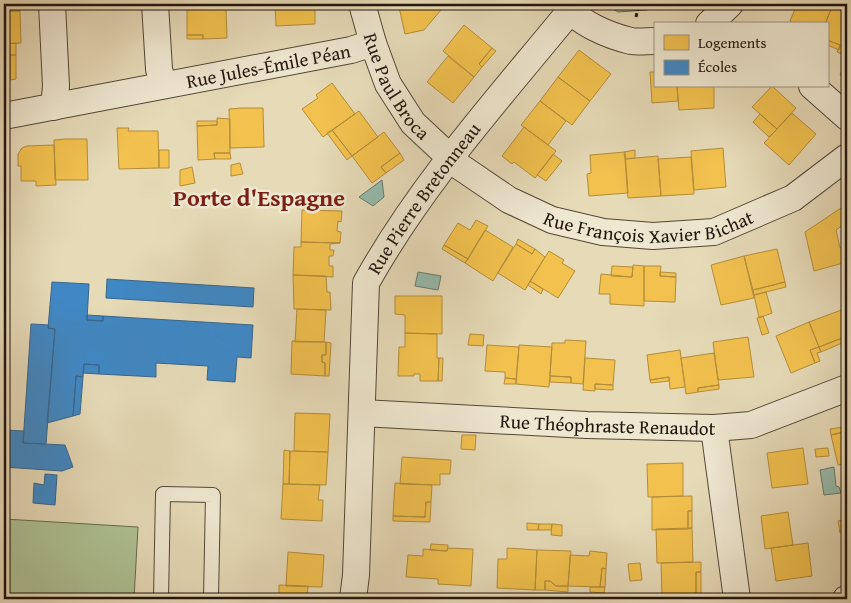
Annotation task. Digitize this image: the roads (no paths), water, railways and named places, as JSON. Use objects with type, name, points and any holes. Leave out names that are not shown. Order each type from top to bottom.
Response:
[{"type":"street","points":[[52,4],[56,86],[54,107]]},
{"type":"street","name":"Rue Jules-Émile Péan","points":[[156,4],[159,69],[163,85]]},
{"type":"street","name":"Rue Paul Broca","points":[[362,4],[372,44],[388,84],[413,123],[450,158]]},
{"type":"street","points":[[568,7],[599,30],[632,41],[654,41]]},
{"type":"street","name":"Rue Pierre Bretonneau","points":[[353,599],[356,575],[366,283],[381,257],[450,158],[568,7]]},
{"type":"street","name":"Rue Jules-Émile Péan","points":[[4,116],[351,50],[372,44]]},
{"type":"street","points":[[814,88],[847,117]]},
{"type":"street","name":"Rue François Xavier Bichat","points":[[450,158],[509,200],[552,220],[603,232],[653,236],[714,232],[793,198],[847,157]]},
{"type":"street","name":"Rue Théophraste Renaudot","points":[[362,413],[586,425],[714,428],[751,425],[847,388]]},
{"type":"street","points":[[714,428],[737,599]]},
{"type":"lane","points":[[161,599],[163,494],[213,495],[211,599]]},
{"type":"district","name":"Porte d'Espagne","points":[[259,197]]}]
